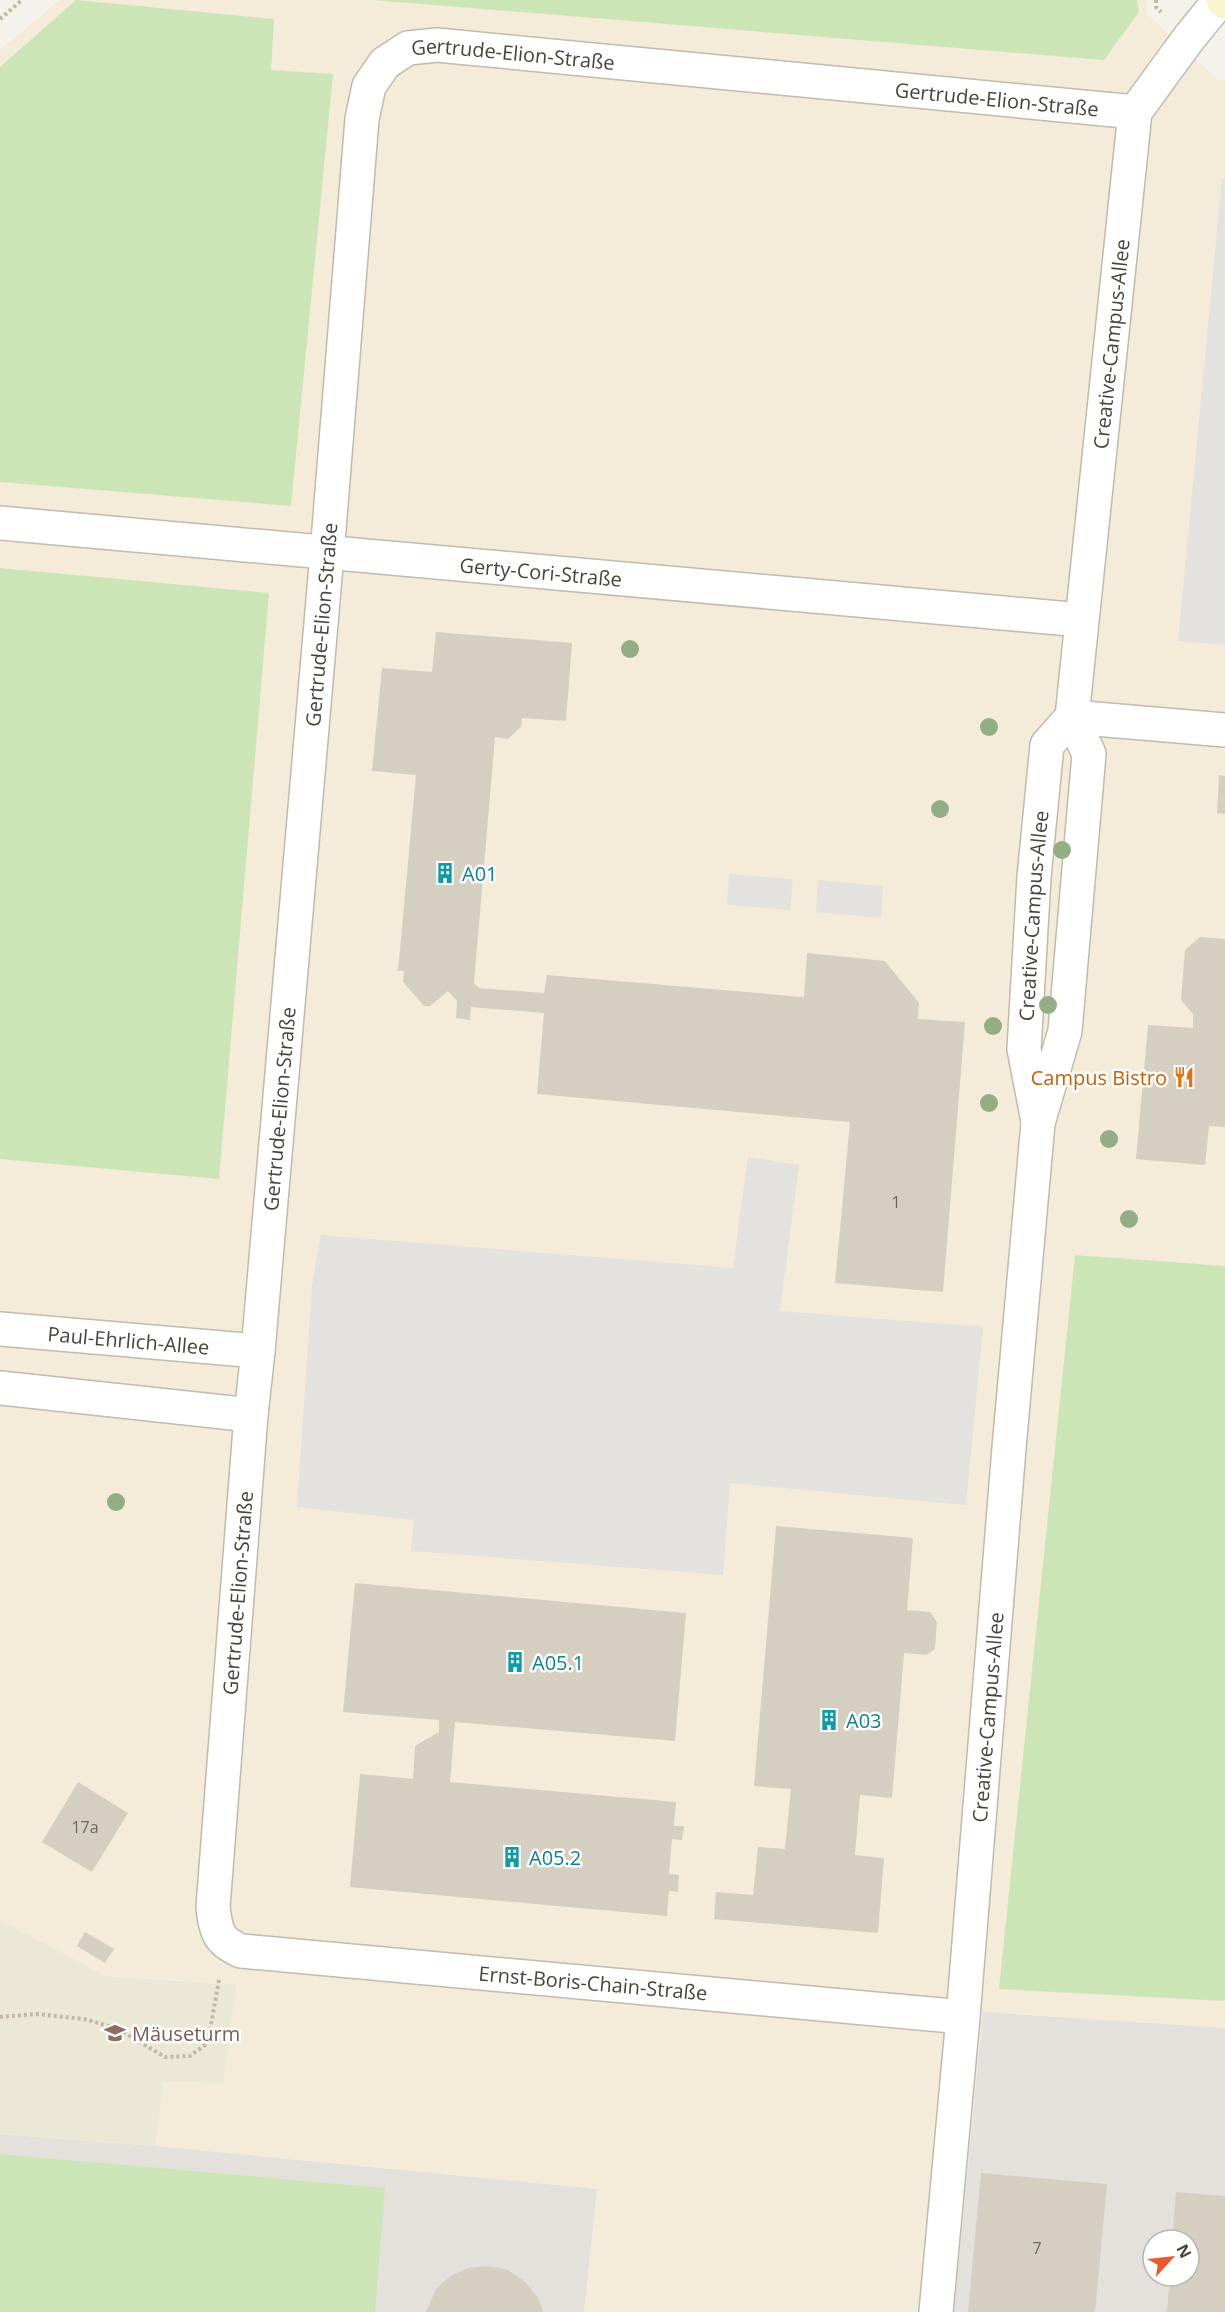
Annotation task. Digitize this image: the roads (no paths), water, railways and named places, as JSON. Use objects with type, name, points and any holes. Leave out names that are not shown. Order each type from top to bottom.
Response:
[{"type":"street","points":[[1135,111],[1189,38],[1223,0]]},
{"type":"street","name":"Gertrude-Elion-Straße","points":[[225,1944],[216,1928],[213,1907],[251,1415],[327,554],[362,119],[369,86],[385,63],[408,48],[437,45],[1135,111]]},
{"type":"street","name":"Creative-Campus-Allee","points":[[936,2312],[1038,1123],[1065,1031],[1089,754],[1072,717],[1135,111]]},
{"type":"street","name":"Gerty-Cori-Straße","points":[[0,524],[1081,620]]},
{"type":"street","points":[[1072,717],[1225,730]]},
{"type":"street","name":"Creative-Campus-Allee","points":[[1038,1123],[1024,1049],[1034,877],[1047,746],[1072,717]]},
{"type":"street","name":"Paul-Ehrlich-Allee","points":[[0,1329],[258,1351]]},
{"type":"street","points":[[0,1388],[251,1415]]},
{"type":"street","name":"Ernst-Boris-Chain-Straße","points":[[225,1944],[241,1951],[963,2017]]},
{"type":"place","name":"A01","points":[[445,873]]},
{"type":"place","name":"Campus Bistro","points":[[1184,1077]]},
{"type":"place","name":"A05.1","points":[[515,1662]]},
{"type":"place","name":"A03","points":[[829,1720]]},
{"type":"place","name":"A05.2","points":[[512,1857]]},
{"type":"place","name":"Mäuseturm","points":[[115,2033]]}]
